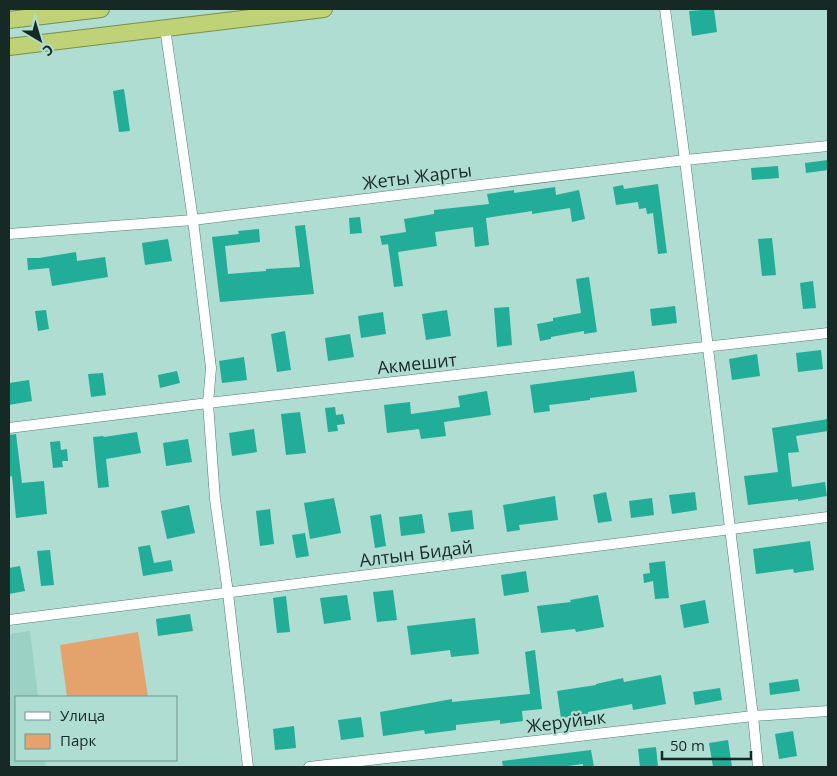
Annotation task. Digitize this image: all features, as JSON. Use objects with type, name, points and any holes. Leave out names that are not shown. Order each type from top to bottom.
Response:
[{"type":"highway","points":[[9,20],[101,9]]},
{"type":"highway","points":[[9,47],[324,9]]},
{"type":"street","points":[[665,9],[708,347],[758,767]]},
{"type":"street","points":[[165,28],[193,220],[211,368],[208,403],[215,499],[248,767]]},
{"type":"street","name":"Жеты Жаргы","points":[[9,234],[193,220],[685,160],[828,146]]},
{"type":"street","name":"Акмешит","points":[[9,428],[208,403],[828,333]]},
{"type":"street","name":"Алтын Бидай","points":[[9,620],[828,517]]},
{"type":"street","name":"Жеруйык","points":[[309,767],[753,716],[828,711]]},
{"type":"shaded area","points":[[30,631],[38,696],[15,696],[15,761],[45,761],[46,767],[9,767],[9,634]]},
{"type":"green space","points":[[138,632],[148,696],[67,696],[60,645]]},
{"type":"building","points":[[714,9],[717,32],[692,36],[689,11]]},
{"type":"building","points":[[124,89],[130,131],[119,132],[113,91]]},
{"type":"building","points":[[828,160],[828,170],[806,173],[805,163]]},
{"type":"building","points":[[778,166],[779,178],[752,180],[751,168]]},
{"type":"building","points":[[658,184],[667,253],[658,254],[653,213],[647,214],[646,208],[639,209],[638,202],[616,205],[613,187],[623,185],[624,189]]},
{"type":"building","points":[[555,187],[556,195],[579,190],[585,219],[572,222],[570,208],[532,214],[532,211],[486,218],[489,245],[475,247],[473,227],[435,232],[437,246],[398,252],[403,286],[394,287],[388,244],[382,245],[380,236],[406,232],[404,219],[434,214],[434,210],[489,204],[487,194],[514,190],[514,193]]},
{"type":"building","points":[[360,217],[362,233],[350,234],[349,218]]},
{"type":"building","points":[[305,225],[314,294],[220,302],[212,237],[239,234],[238,231],[259,229],[260,242],[225,246],[228,274],[300,267],[295,226]]},
{"type":"building","points":[[772,238],[776,275],[762,276],[758,239]]},
{"type":"building","points":[[168,239],[172,261],[145,265],[142,243]]},
{"type":"building","points":[[76,252],[77,261],[105,257],[108,277],[52,286],[49,268],[28,270],[27,258]]},
{"type":"building","points":[[589,277],[597,332],[584,334],[584,331],[540,341],[537,324],[553,321],[553,318],[581,313],[576,279]]},
{"type":"building","points":[[813,281],[816,308],[803,309],[800,283]]},
{"type":"building","points":[[675,306],[677,323],[652,326],[650,309]]},
{"type":"building","points":[[509,307],[512,345],[497,347],[494,308]]},
{"type":"building","points":[[46,310],[49,329],[38,331],[35,311]]},
{"type":"building","points":[[447,310],[451,336],[426,340],[422,314]]},
{"type":"building","points":[[383,312],[386,334],[361,338],[358,316]]},
{"type":"building","points":[[285,331],[291,370],[277,372],[271,334]]},
{"type":"building","points":[[350,334],[354,357],[328,361],[325,338]]},
{"type":"building","points":[[821,350],[823,369],[798,372],[796,353]]},
{"type":"building","points":[[757,354],[760,376],[732,380],[729,359]]},
{"type":"building","points":[[244,357],[247,380],[222,383],[219,361]]},
{"type":"building","points":[[177,371],[180,383],[160,388],[158,375]]},
{"type":"building","points":[[634,371],[637,392],[549,405],[550,411],[534,413],[530,385]]},
{"type":"building","points":[[103,373],[106,395],[91,397],[88,374]]},
{"type":"building","points":[[29,380],[32,401],[9,405],[9,383]]},
{"type":"building","points":[[487,391],[491,415],[444,422],[446,436],[421,439],[419,429],[387,433],[384,405],[410,402],[411,414],[460,407],[458,396]]},
{"type":"building","points":[[335,407],[336,415],[343,414],[345,424],[337,425],[338,431],[328,432],[325,408]]},
{"type":"building","points":[[300,412],[306,453],[286,455],[281,414]]},
{"type":"building","points":[[828,419],[828,431],[796,436],[799,452],[788,453],[792,487],[825,482],[827,496],[798,501],[798,499],[748,505],[744,476],[778,472],[772,428]]},
{"type":"building","points":[[254,429],[257,452],[232,456],[229,433]]},
{"type":"building","points":[[137,432],[141,453],[106,459],[109,487],[98,488],[93,437]]},
{"type":"building","points":[[16,434],[22,483],[44,481],[47,514],[16,518],[12,476],[9,477],[9,435]]},
{"type":"building","points":[[188,439],[192,462],[166,466],[163,443]]},
{"type":"building","points":[[60,441],[61,450],[67,449],[68,461],[62,461],[63,467],[53,468],[50,442]]},
{"type":"building","points":[[606,492],[612,521],[598,523],[593,495]]},
{"type":"building","points":[[695,492],[697,510],[672,514],[669,495]]},
{"type":"building","points":[[555,496],[558,520],[519,525],[520,530],[507,532],[503,505]]},
{"type":"building","points":[[334,498],[341,533],[310,539],[304,503]]},
{"type":"building","points":[[652,498],[654,515],[631,518],[629,501]]},
{"type":"building","points":[[189,505],[195,533],[167,539],[161,511]]},
{"type":"building","points":[[270,509],[274,544],[260,546],[256,511]]},
{"type":"building","points":[[472,510],[474,529],[451,532],[448,513]]},
{"type":"building","points":[[381,514],[386,546],[375,548],[370,516]]},
{"type":"building","points":[[422,514],[425,533],[401,536],[399,517]]},
{"type":"building","points":[[305,533],[309,556],[296,558],[292,535]]},
{"type":"building","points":[[810,541],[814,570],[794,573],[793,569],[756,574],[753,549]]},
{"type":"building","points":[[150,545],[154,563],[171,560],[173,571],[143,576],[138,547]]},
{"type":"building","points":[[50,550],[54,585],[41,586],[37,551]]},
{"type":"building","points":[[665,561],[669,598],[655,599],[653,581],[644,583],[643,574],[650,573],[649,563]]},
{"type":"building","points":[[20,566],[25,591],[9,594],[9,568]]},
{"type":"building","points":[[526,571],[529,592],[504,596],[501,575]]},
{"type":"building","points":[[393,590],[397,620],[377,622],[373,592]]},
{"type":"building","points":[[347,595],[351,620],[324,624],[320,598]]},
{"type":"building","points":[[598,595],[604,627],[576,632],[575,629],[541,633],[537,606],[571,602],[570,600]]},
{"type":"building","points":[[286,596],[290,632],[277,633],[273,598]]},
{"type":"building","points":[[705,600],[709,623],[684,628],[680,605]]},
{"type":"building","points":[[190,614],[193,631],[158,636],[156,619]]},
{"type":"building","points":[[475,618],[479,654],[451,657],[450,650],[411,655],[407,626]]},
{"type":"building","points":[[535,650],[542,709],[522,711],[523,721],[500,724],[500,720],[456,725],[456,730],[425,734],[424,730],[383,736],[380,712],[452,699],[452,702],[530,694],[525,652]]},
{"type":"building","points":[[661,675],[666,704],[633,710],[632,704],[561,718],[557,691],[596,685],[623,678],[624,682]]},
{"type":"building","points":[[798,679],[800,691],[770,695],[769,683]]},
{"type":"building","points":[[720,688],[722,700],[695,705],[693,692]]},
{"type":"building","points":[[361,717],[364,737],[341,740],[338,720]]},
{"type":"building","points":[[294,726],[296,748],[275,750],[273,729]]},
{"type":"building","points":[[793,731],[797,756],[779,759],[775,734]]},
{"type":"building","points":[[728,740],[732,767],[713,767],[709,743]]},
{"type":"building","points":[[656,747],[658,767],[640,767],[638,749]]},
{"type":"building","points":[[591,750],[594,767],[583,767],[583,764],[561,767],[503,767],[502,761]]}]
